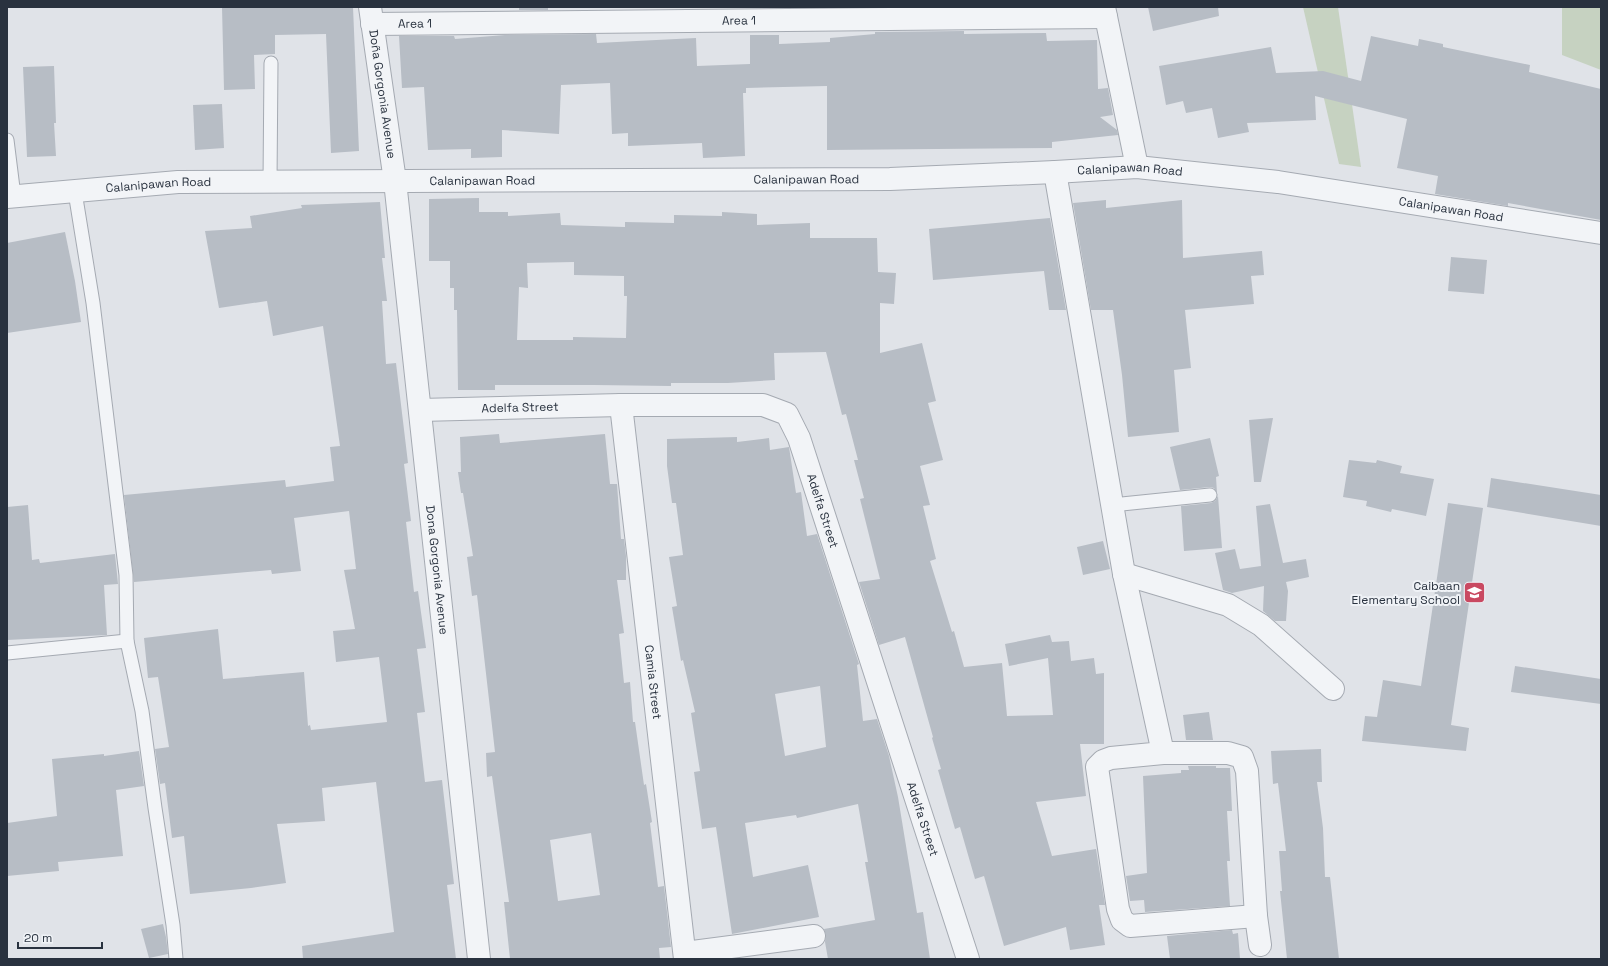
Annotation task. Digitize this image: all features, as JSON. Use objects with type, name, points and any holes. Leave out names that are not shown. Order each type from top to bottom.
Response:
[{"type":"street","name":"Area 1","points":[[371,15],[1105,12]]},
{"type":"street","points":[[1105,12],[1137,167]]},
{"type":"street","name":"Doña Gorgonia Avenue","points":[[371,15],[395,181]]},
{"type":"street","name":"Calanipawan Road","points":[[10,196],[75,192],[178,182],[890,179],[1137,167],[1278,182],[1601,233]]},
{"type":"street","points":[[1055,172],[1124,574],[1163,753]]},
{"type":"street","name":"Dona Gorgonia Avenue","points":[[395,181],[479,959]]},
{"type":"street","name":"Adelfa Street","points":[[420,410],[621,405],[763,405],[787,414],[800,438],[968,959]]},
{"type":"street","name":"Camia Street","points":[[621,405],[685,956]]},
{"type":"street","points":[[1124,574],[1228,605],[1261,625],[1333,689]]},
{"type":"street","points":[[1256,916],[1130,926],[1122,920],[1118,909],[1097,767],[1103,761],[1111,758],[1163,753],[1228,753],[1242,757],[1247,771],[1256,916],[1260,945]]},
{"type":"street","points":[[685,956],[814,936]]},
{"type":"lane","points":[[270,182],[271,63]]},
{"type":"lane","points":[[7,140],[10,196]]},
{"type":"lane","points":[[75,192],[93,303],[126,575],[128,641],[142,711],[154,808],[173,925],[176,959]]},
{"type":"lane","points":[[1112,505],[1210,495]]},
{"type":"lane","points":[[7,653],[128,641]]},
{"type":"green space","points":[[1303,7],[1338,7],[1361,167],[1339,164]]},
{"type":"green space","points":[[1562,7],[1601,7],[1601,70],[1562,55]]},
{"type":"building","points":[[222,7],[353,7],[359,151],[331,153],[326,34],[275,35],[275,54],[254,55],[255,89],[224,90]]},
{"type":"building","points":[[519,7],[548,7],[548,10],[519,10]]},
{"type":"building","points":[[1148,7],[1218,7],[1219,16],[1153,31]]},
{"type":"building","points":[[964,31],[964,34],[1046,33],[1047,41],[1097,40],[1098,89],[1108,88],[1113,115],[1100,117],[1117,130],[1118,135],[1052,142],[1052,148],[827,150],[827,86],[746,88],[746,93],[743,93],[745,156],[703,158],[702,143],[628,146],[628,133],[612,134],[610,83],[561,85],[559,134],[502,130],[502,157],[471,158],[471,149],[428,150],[424,87],[402,88],[399,36],[454,36],[455,39],[505,35],[596,34],[597,43],[696,38],[697,66],[750,64],[750,35],[779,35],[779,44],[830,42],[830,38],[875,34],[875,32]]},
{"type":"building","points":[[1371,36],[1418,46],[1419,39],[1443,44],[1443,47],[1530,65],[1529,72],[1601,89],[1601,220],[1508,203],[1508,206],[1435,194],[1438,176],[1397,168],[1407,119],[1315,96],[1316,120],[1247,123],[1249,132],[1218,138],[1212,108],[1186,113],[1183,101],[1166,105],[1159,66],[1271,47],[1276,73],[1323,71],[1361,81]]},
{"type":"building","points":[[54,66],[56,123],[54,123],[56,156],[27,157],[23,67]]},
{"type":"building","points":[[222,104],[224,148],[195,150],[193,105]]},
{"type":"building","points":[[479,198],[479,212],[508,212],[508,216],[560,213],[561,225],[625,227],[625,222],[674,223],[674,215],[722,216],[722,212],[757,214],[757,225],[810,223],[810,238],[877,238],[878,272],[896,273],[894,304],[880,303],[880,353],[922,343],[936,401],[928,403],[943,460],[920,466],[930,505],[923,506],[936,559],[930,561],[952,632],[954,631],[964,667],[1002,663],[1007,716],[1053,715],[1048,658],[1009,666],[1005,644],[1050,635],[1052,642],[1069,641],[1071,661],[1094,658],[1096,674],[1104,673],[1104,744],[1080,744],[1086,796],[1036,802],[1052,856],[1096,849],[1105,905],[1099,905],[1105,945],[1070,950],[1066,927],[1004,946],[984,876],[975,879],[960,827],[955,829],[938,770],[941,769],[932,738],[933,737],[905,637],[879,645],[859,582],[880,579],[860,499],[864,498],[854,460],[858,460],[846,414],[842,415],[826,352],[774,353],[775,380],[728,383],[671,383],[671,386],[495,385],[495,390],[458,390],[457,310],[454,310],[454,288],[450,288],[450,261],[429,261],[429,199]],"holes":[[[574,262],[574,275],[624,276],[624,296],[627,296],[626,338],[573,337],[573,340],[517,340],[519,287],[528,288],[527,263]]]},
{"type":"building","points":[[1106,200],[1106,208],[1182,200],[1183,258],[1262,251],[1264,275],[1251,276],[1254,304],[1185,310],[1191,368],[1174,370],[1179,432],[1128,437],[1122,375],[1113,310],[1091,310],[1073,203]]},
{"type":"building","points":[[380,202],[385,258],[382,258],[387,301],[382,301],[386,364],[396,363],[408,463],[404,464],[411,521],[406,522],[414,592],[418,591],[426,648],[417,649],[425,712],[417,713],[425,782],[442,780],[454,884],[447,885],[456,959],[303,959],[302,946],[394,932],[376,782],[322,788],[325,821],[277,824],[286,883],[190,894],[184,836],[172,838],[165,783],[160,784],[155,749],[169,747],[158,677],[148,678],[144,638],[218,629],[223,679],[304,672],[308,726],[310,725],[311,730],[387,722],[379,657],[336,662],[333,631],[355,629],[344,570],[356,569],[349,511],[294,518],[301,571],[272,574],[271,570],[134,582],[124,495],[285,480],[286,487],[334,481],[330,447],[340,446],[323,326],[273,336],[267,301],[219,308],[205,231],[252,228],[250,216],[302,208],[301,205]]},
{"type":"building","points":[[1050,218],[1066,310],[1049,310],[1044,271],[933,280],[929,229]]},
{"type":"building","points":[[65,232],[75,281],[81,322],[7,333],[7,243]]},
{"type":"building","points":[[1451,257],[1487,260],[1484,294],[1448,291]]},
{"type":"building","points":[[1273,418],[1261,482],[1254,482],[1249,420]]},
{"type":"building","points":[[499,434],[500,443],[605,434],[610,484],[617,484],[621,539],[624,539],[626,556],[626,580],[617,580],[624,633],[619,634],[624,683],[630,682],[633,722],[635,722],[644,785],[646,784],[652,822],[650,823],[658,887],[664,886],[671,947],[659,948],[660,959],[510,959],[504,902],[509,902],[492,776],[487,777],[486,753],[495,752],[477,595],[472,596],[467,557],[473,556],[463,493],[461,493],[458,472],[461,472],[460,437]],"holes":[[[591,833],[600,895],[558,901],[550,840]]]},
{"type":"building","points":[[737,437],[737,442],[769,438],[770,450],[789,447],[796,493],[801,492],[807,536],[817,534],[859,664],[857,665],[863,721],[877,719],[889,756],[898,797],[917,913],[923,912],[930,959],[828,959],[824,929],[875,920],[865,862],[868,862],[858,804],[797,818],[796,815],[745,823],[753,877],[808,865],[819,917],[732,934],[716,827],[702,829],[694,772],[700,771],[691,713],[695,712],[683,660],[681,661],[672,607],[677,606],[669,557],[683,555],[676,503],[672,503],[667,466],[667,439]],"holes":[[[820,686],[826,747],[785,756],[775,694]]]},
{"type":"building","points":[[1210,438],[1219,476],[1216,477],[1217,493],[1214,488],[1210,487],[1180,490],[1170,447]]},
{"type":"building","points":[[1349,460],[1376,463],[1377,460],[1402,466],[1400,473],[1434,479],[1426,516],[1392,509],[1391,512],[1366,506],[1367,501],[1343,497]]},
{"type":"building","points":[[1491,478],[1601,495],[1601,526],[1487,507]]},
{"type":"building","points":[[1218,496],[1222,548],[1184,551],[1181,506],[1211,503],[1215,501]]},
{"type":"building","points":[[1448,503],[1483,508],[1451,725],[1469,728],[1466,751],[1362,741],[1365,716],[1377,717],[1383,680],[1421,686]]},
{"type":"building","points":[[1270,504],[1283,563],[1306,559],[1309,577],[1286,582],[1288,591],[1286,621],[1275,621],[1263,611],[1264,586],[1232,593],[1223,590],[1215,553],[1235,549],[1240,569],[1261,566],[1256,506]]},
{"type":"building","points":[[28,505],[32,560],[39,559],[40,563],[115,554],[118,584],[104,585],[107,635],[7,640],[7,507]]},
{"type":"building","points":[[1103,541],[1110,569],[1083,575],[1077,547]]},
{"type":"building","points":[[1515,666],[1601,679],[1601,704],[1511,692]]},
{"type":"building","points":[[1209,712],[1213,740],[1186,740],[1183,715]]},
{"type":"building","points":[[1321,749],[1322,782],[1317,782],[1323,828],[1325,877],[1330,877],[1339,959],[1287,959],[1280,891],[1282,891],[1279,851],[1286,851],[1278,783],[1273,784],[1271,751]]},
{"type":"building","points":[[139,751],[144,786],[116,790],[123,856],[58,862],[59,871],[7,876],[7,823],[57,816],[52,759],[104,754],[104,756]]},
{"type":"building","points":[[1188,766],[1216,766],[1216,768],[1230,768],[1232,811],[1227,811],[1230,861],[1227,861],[1230,906],[1145,912],[1144,900],[1130,901],[1126,876],[1147,873],[1143,776],[1181,773],[1181,770],[1189,770]]},
{"type":"building","points":[[163,924],[168,954],[149,958],[141,929]]},
{"type":"building","points":[[1232,930],[1233,934],[1238,933],[1240,959],[1170,959],[1167,936]]},
{"type":"place","name":"Caibaan Elementary School","points":[[1475,593]]}]
